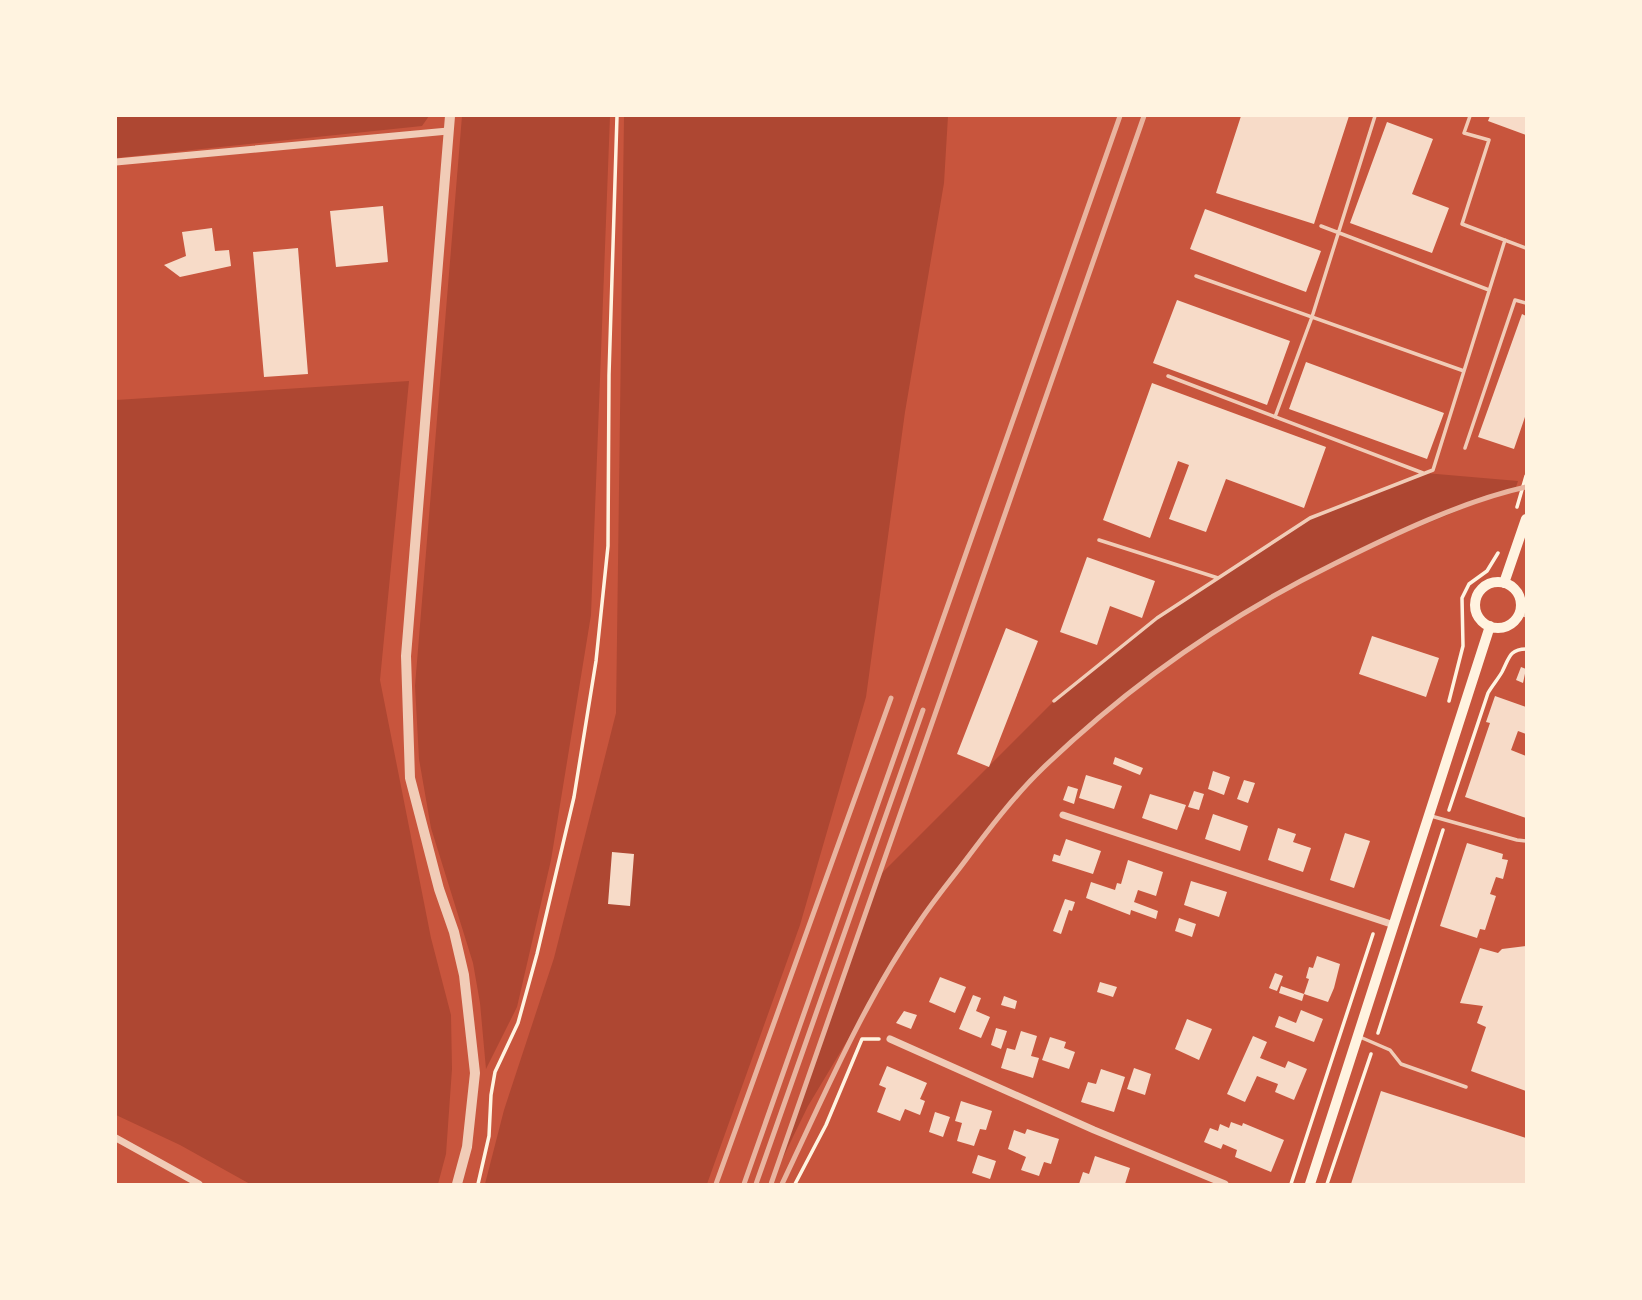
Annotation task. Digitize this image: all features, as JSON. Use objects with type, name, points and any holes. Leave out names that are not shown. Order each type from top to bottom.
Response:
[{"type":"main road","points":[[1504,583],[1527,519]]},
{"type":"main road","points":[[1497,582],[1504,583],[1511,587],[1519,598],[1523,613],[1504,627],[1490,626],[1478,617],[1475,601],[1482,588],[1497,582]]},
{"type":"main road","points":[[1310,1185],[1490,626]]},
{"type":"street","points":[[450,116],[406,656],[406,715],[410,778],[464,975],[474,1061],[467,1147],[457,1185]]},
{"type":"street","points":[[116,162],[448,131]]},
{"type":"street","points":[[1063,815],[1394,925]]},
{"type":"street","points":[[890,1039],[1225,1185]]},
{"type":"street","points":[[116,1138],[199,1185]]},
{"type":"lane","points":[[1275,417],[1312,317],[1375,116]]},
{"type":"lane","points":[[1470,116],[1464,133],[1489,140],[1462,224],[1527,248]]},
{"type":"lane","points":[[1321,226],[1489,290]]},
{"type":"lane","points":[[1054,701],[1157,618],[1310,518],[1433,470],[1505,240]]},
{"type":"lane","points":[[1196,276],[1464,371]]},
{"type":"lane","points":[[1465,448],[1515,300],[1527,303]]},
{"type":"lane","points":[[1168,376],[1425,473]]},
{"type":"lane","points":[[1099,540],[1218,578]]},
{"type":"lane","points":[[1429,816],[1527,841]]},
{"type":"lane","points":[[1358,1037],[1391,1050],[1401,1064],[1466,1087]]},
{"type":"path","points":[[478,1185],[489,1136],[495,1072],[518,1023],[537,954],[573,797],[596,661],[608,545],[613,196],[617,116]]},
{"type":"path","points":[[1516,510],[1527,476]]},
{"type":"path","points":[[1463,646],[1462,598],[1473,580],[1487,572],[1503,543]]},
{"type":"path","points":[[1327,1185],[1488,693],[1500,676],[1507,657],[1519,649],[1527,649]]},
{"type":"path","points":[[795,1185],[826,1125],[862,1040],[890,1039]]},
{"type":"shaded area","points":[[116,116],[429,116],[422,126],[116,158]]},
{"type":"shaded area","points":[[462,116],[610,116],[591,615],[551,860],[517,1007],[486,1069],[473,963],[431,828],[419,759],[415,686]]},
{"type":"shaded area","points":[[624,116],[948,116],[944,183],[905,412],[866,697],[800,925],[707,1184],[485,1184],[504,1110],[554,958],[616,713]]},
{"type":"shaded area","points":[[409,381],[380,680],[431,938],[451,1015],[452,1069],[446,1154],[438,1184],[250,1184],[180,1145],[116,1115],[116,400]]},
{"type":"shaded area","points":[[1425,473],[1518,481],[1516,487],[1362,550],[1290,585],[1194,644],[1100,717],[1042,768],[1006,808],[919,921],[808,1106],[774,1176],[878,877],[1054,701],[1157,618],[1310,518]]},
{"type":"building","points":[[1241,116],[1349,116],[1314,224],[1216,193]]},
{"type":"building","points":[[1490,116],[1526,116],[1526,135],[1488,121]]},
{"type":"building","points":[[1387,122],[1433,139],[1412,194],[1449,208],[1432,253],[1350,223]]},
{"type":"building","points":[[383,206],[388,262],[336,267],[330,211]]},
{"type":"building","points":[[1205,209],[1321,251],[1306,292],[1190,249]]},
{"type":"building","points":[[212,228],[215,251],[229,250],[231,266],[180,277],[164,265],[186,256],[182,232]]},
{"type":"building","points":[[298,248],[308,374],[264,377],[253,252]]},
{"type":"building","points":[[1177,300],[1290,341],[1267,405],[1153,363]]},
{"type":"building","points":[[1522,314],[1526,316],[1526,414],[1514,449],[1478,437]]},
{"type":"building","points":[[1306,362],[1444,413],[1427,459],[1289,409]]},
{"type":"building","points":[[1152,383],[1326,447],[1304,508],[1226,479],[1206,532],[1169,519],[1189,465],[1178,461],[1150,538],[1103,520]]},
{"type":"building","points":[[1087,557],[1155,581],[1142,618],[1110,606],[1097,645],[1060,632]]},
{"type":"building","points":[[1006,628],[1038,641],[989,767],[957,754]]},
{"type":"building","points":[[1372,636],[1439,658],[1426,697],[1359,674]]},
{"type":"building","points":[[1521,667],[1526,669],[1523,683],[1516,680]]},
{"type":"building","points":[[1495,696],[1526,707],[1526,734],[1518,731],[1511,750],[1526,756],[1526,818],[1465,797],[1490,723],[1486,722]]},
{"type":"building","points":[[1115,757],[1143,768],[1140,775],[1113,764]]},
{"type":"building","points":[[1213,771],[1230,777],[1224,795],[1208,789]]},
{"type":"building","points":[[1086,775],[1122,786],[1114,809],[1079,798]]},
{"type":"building","points":[[1244,780],[1255,783],[1248,803],[1237,799]]},
{"type":"building","points":[[1068,786],[1078,789],[1074,804],[1063,800]]},
{"type":"building","points":[[1194,791],[1204,794],[1199,810],[1188,807]]},
{"type":"building","points":[[1150,794],[1186,805],[1177,830],[1142,818]]},
{"type":"building","points":[[1213,814],[1248,826],[1240,851],[1205,839]]},
{"type":"building","points":[[1278,828],[1296,834],[1293,842],[1311,848],[1303,872],[1268,860]]},
{"type":"building","points":[[1345,833],[1370,841],[1354,888],[1330,880]]},
{"type":"building","points":[[1066,839],[1101,851],[1093,874],[1052,861],[1054,854],[1060,856]]},
{"type":"building","points":[[1467,843],[1503,854],[1502,859],[1508,860],[1503,879],[1496,877],[1490,894],[1496,896],[1485,930],[1480,929],[1477,938],[1440,926]]},
{"type":"building","points":[[612,852],[634,854],[630,906],[608,904]]},
{"type":"building","points":[[1128,860],[1163,872],[1156,896],[1138,890],[1134,902],[1158,911],[1156,919],[1131,910],[1130,915],[1086,898],[1091,882],[1115,890],[1117,883],[1121,884]]},
{"type":"building","points":[[1191,881],[1227,892],[1219,917],[1184,905]]},
{"type":"building","points":[[1065,899],[1075,902],[1072,911],[1069,910],[1061,934],[1053,931]]},
{"type":"building","points":[[1179,918],[1196,924],[1192,937],[1175,931]]},
{"type":"building","points":[[1526,946],[1526,1091],[1471,1071],[1486,1027],[1477,1023],[1483,1006],[1460,1003],[1480,948],[1498,953],[1502,949]]},
{"type":"building","points":[[1317,956],[1340,964],[1328,1002],[1304,994],[1309,979],[1306,978],[1309,967],[1313,968]]},
{"type":"building","points":[[1275,973],[1283,976],[1277,991],[1269,988]]},
{"type":"building","points":[[940,977],[966,987],[955,1013],[929,1002]]},
{"type":"building","points":[[1100,982],[1117,987],[1113,997],[1097,992]]},
{"type":"building","points":[[1281,986],[1304,994],[1302,1001],[1279,993]]},
{"type":"building","points":[[973,995],[981,998],[976,1011],[990,1017],[981,1038],[959,1029]]},
{"type":"building","points":[[1004,996],[1017,1001],[1015,1009],[1001,1005]]},
{"type":"building","points":[[1301,1010],[1323,1019],[1314,1042],[1275,1027],[1279,1016],[1296,1023]]},
{"type":"building","points":[[904,1011],[917,1015],[911,1029],[896,1023]]},
{"type":"building","points":[[1187,1019],[1212,1029],[1199,1060],[1175,1049]]},
{"type":"building","points":[[996,1028],[1007,1031],[1001,1049],[991,1045]]},
{"type":"building","points":[[1021,1031],[1037,1036],[1031,1056],[1039,1058],[1033,1078],[1001,1068],[1007,1048],[1015,1050]]},
{"type":"building","points":[[1253,1036],[1267,1042],[1260,1058],[1285,1068],[1288,1061],[1307,1069],[1294,1100],[1275,1092],[1278,1084],[1257,1076],[1245,1102],[1227,1094]]},
{"type":"building","points":[[1050,1037],[1066,1042],[1064,1048],[1075,1052],[1069,1069],[1042,1060]]},
{"type":"building","points":[[887,1066],[927,1083],[920,1099],[925,1101],[920,1115],[905,1109],[900,1121],[877,1112],[886,1088],[879,1085]]},
{"type":"building","points":[[1134,1068],[1151,1074],[1145,1095],[1127,1089]]},
{"type":"building","points":[[1101,1069],[1125,1077],[1114,1112],[1081,1102],[1088,1082],[1096,1084]]},
{"type":"building","points":[[1381,1091],[1526,1138],[1526,1184],[1351,1184]]},
{"type":"building","points":[[961,1101],[992,1111],[986,1130],[980,1129],[974,1146],[957,1141],[962,1123],[955,1121]]},
{"type":"building","points":[[935,1112],[950,1117],[943,1137],[929,1132]]},
{"type":"building","points":[[1231,1122],[1242,1126],[1243,1123],[1284,1140],[1271,1172],[1235,1157],[1237,1150],[1223,1144],[1221,1149],[1204,1142],[1210,1128],[1218,1131],[1220,1124],[1229,1128]]},
{"type":"building","points":[[1027,1129],[1059,1139],[1051,1164],[1044,1162],[1039,1176],[1021,1170],[1026,1157],[1008,1149],[1014,1130],[1025,1134]]},
{"type":"building","points":[[978,1155],[996,1161],[990,1179],[972,1173]]},
{"type":"building","points":[[1095,1156],[1130,1168],[1125,1184],[1079,1184],[1083,1172],[1089,1174]]},
{"type":"railway","points":[[744,1184],[1120,116]]},
{"type":"railway","points":[[771,1184],[1144,116]]},
{"type":"railway","points":[[782,1184],[863,1016],[900,952],[931,906],[993,825],[1043,768],[1110,708],[1145,681],[1181,654],[1256,606],[1334,564],[1404,531],[1453,510],[1526,487]]},
{"type":"railway","points":[[716,1184],[891,698]]},
{"type":"railway","points":[[756,1184],[923,710]]}]
